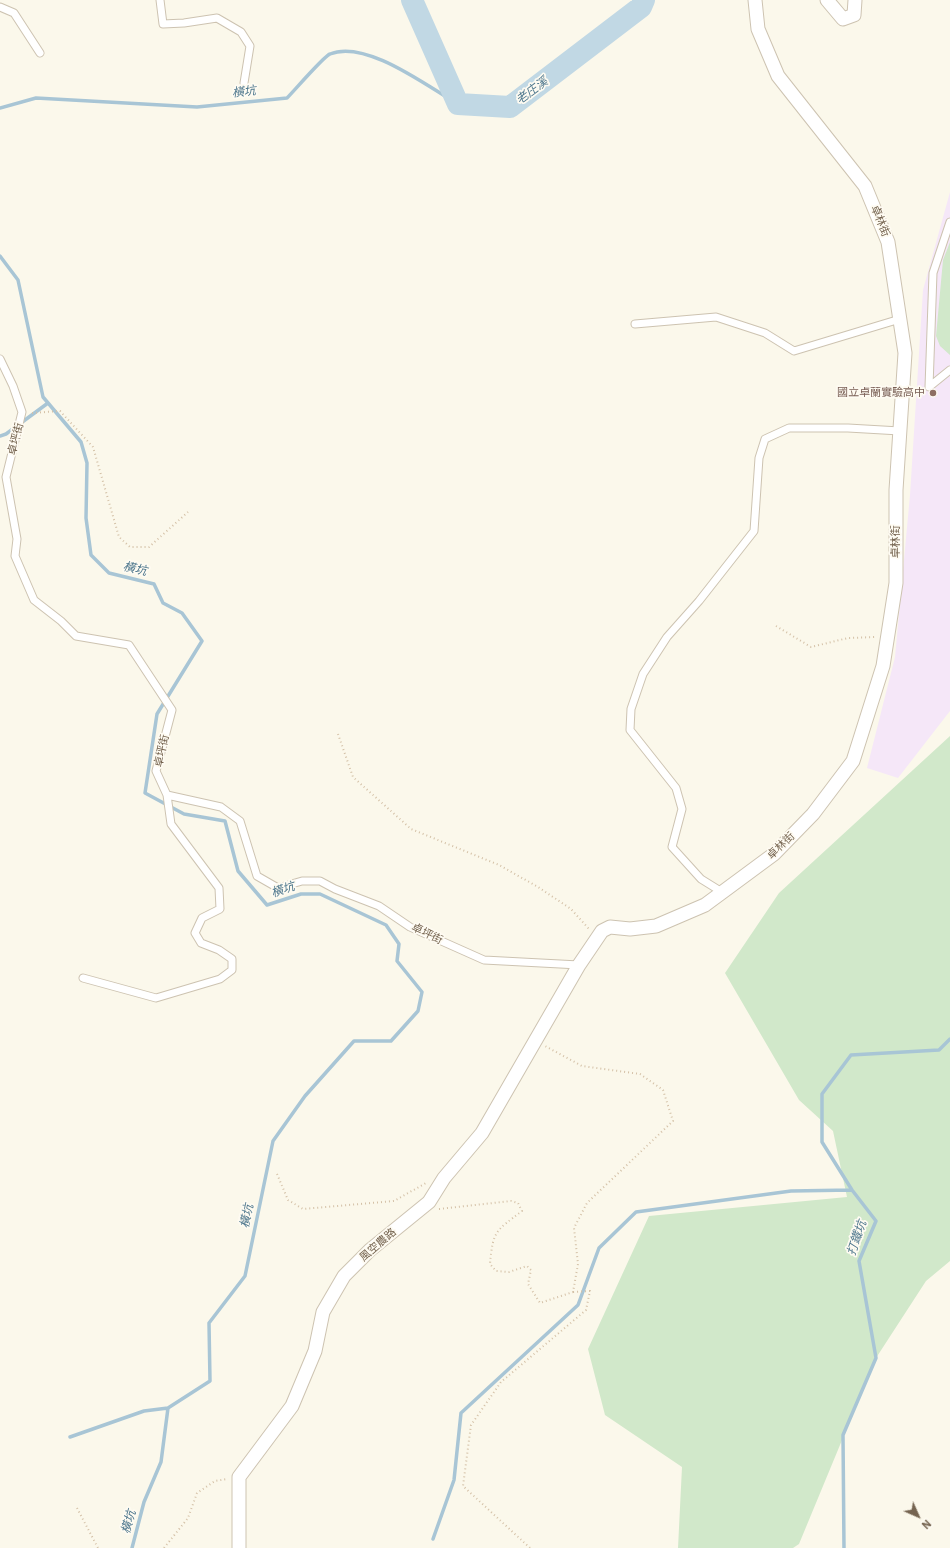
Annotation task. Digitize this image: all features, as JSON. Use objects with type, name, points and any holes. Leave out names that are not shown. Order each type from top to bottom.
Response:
[{"type":"street","name":"卓林街","points":[[578,966],[602,931],[610,927],[630,929],[656,926],[705,905],[774,854],[812,814],[853,761],[883,666],[896,583],[896,490],[905,353],[888,242],[866,186],[778,76],[758,29],[755,0]]},
{"type":"street","points":[[827,0],[843,19],[854,15],[855,0]]},
{"type":"street","name":"風空農路","points":[[239,1477],[292,1406],[315,1351],[323,1312],[344,1276],[370,1250],[429,1202],[444,1178],[482,1133],[578,966]]},
{"type":"street","points":[[239,1477],[239,1548]]},
{"type":"lane","points":[[160,0],[164,24],[217,18],[241,32],[250,46],[244,83]]},
{"type":"lane","points":[[0,7],[14,13],[40,53]]},
{"type":"lane","points":[[950,222],[933,273],[929,387],[950,370]]},
{"type":"lane","points":[[634,324],[716,318],[765,333],[794,351],[900,319]]},
{"type":"lane","name":"卓坪街","points":[[0,359],[14,386],[22,412],[6,477],[16,539],[15,556],[34,600],[61,620],[76,636],[129,645],[172,710],[156,771],[167,795],[221,807],[240,821],[257,876],[278,888],[302,881],[320,881],[335,889],[379,906],[410,927],[484,960],[578,966]]},
{"type":"lane","points":[[722,892],[701,879],[672,847],[682,808],[676,788],[630,730],[631,709],[643,674],[667,637],[754,531],[759,458],[765,438],[789,428],[848,428],[900,431]]},
{"type":"lane","points":[[83,978],[156,998],[220,979],[232,970],[232,959],[219,950],[202,943],[195,933],[202,918],[220,909],[220,888],[171,824],[167,795]]},
{"type":"path","points":[[22,412],[38,413],[60,411],[93,447],[119,537],[130,547],[148,547],[188,512]]},
{"type":"path","points":[[776,626],[812,647],[848,638],[887,637]]},
{"type":"path","points":[[338,734],[353,777],[411,829],[500,865],[538,887],[571,909],[597,938]]},
{"type":"path","points":[[535,1041],[582,1066],[640,1074],[663,1090],[673,1121],[587,1204],[574,1228],[578,1264],[573,1292]]},
{"type":"path","points":[[277,1174],[288,1200],[303,1209],[394,1202],[421,1184],[444,1178]]},
{"type":"path","points":[[417,1212],[511,1201],[518,1203],[522,1211],[500,1227],[492,1243],[490,1264],[496,1271],[509,1272],[528,1266],[531,1270],[528,1284],[540,1303],[573,1292],[590,1292],[586,1310],[502,1382],[471,1425],[463,1486],[530,1548]]},
{"type":"path","points":[[164,1548],[188,1518],[197,1493],[215,1481],[239,1477]]},
{"type":"path","points":[[77,1508],[98,1548]]},
{"type":"shaded area","name":"國立卓蘭實驗高中","points":[[950,192],[950,711],[898,778],[867,768],[895,657],[910,495],[923,290]]},
{"type":"green space","points":[[950,242],[950,355],[940,346],[936,336],[943,260]]},
{"type":"green space","points":[[950,736],[950,1261],[926,1281],[876,1358],[799,1544],[793,1548],[678,1548],[682,1467],[605,1415],[588,1349],[649,1216],[847,1197],[833,1131],[799,1100],[725,973],[779,893]]},
{"type":"waterway","name":"老庄溪","points":[[412,0],[458,104],[510,107],[641,7],[644,0]]},
{"type":"waterway","name":"橫坑","points":[[0,108],[36,98],[197,107],[287,98],[327,56],[345,51],[361,53],[396,67],[458,104]]},
{"type":"waterway","name":"橫坑","points":[[0,256],[18,280],[43,397],[81,442],[87,463],[86,518],[91,555],[109,573],[154,584],[163,603],[182,613],[202,641],[157,714],[145,793],[184,814],[225,821],[238,871],[267,905],[301,894],[320,894],[386,925],[399,944],[397,961],[422,992],[418,1011],[391,1041],[354,1041],[305,1096],[273,1141],[245,1276],[209,1323],[210,1381],[168,1408],[161,1462],[144,1502],[132,1548]]},
{"type":"waterway","points":[[0,436],[6,434],[48,403]]},
{"type":"waterway","name":"打鐵坑","points":[[844,1548],[843,1435],[876,1358],[859,1261],[876,1221],[852,1190],[822,1142],[822,1094],[851,1055],[939,1050],[950,1039]]},
{"type":"waterway","points":[[433,1539],[454,1480],[461,1413],[578,1305],[599,1248],[636,1212],[791,1191],[852,1190]]},
{"type":"waterway","points":[[70,1437],[144,1411],[168,1408]]},
{"type":"place","name":"國立卓蘭實驗高中","points":[[933,393]]}]
